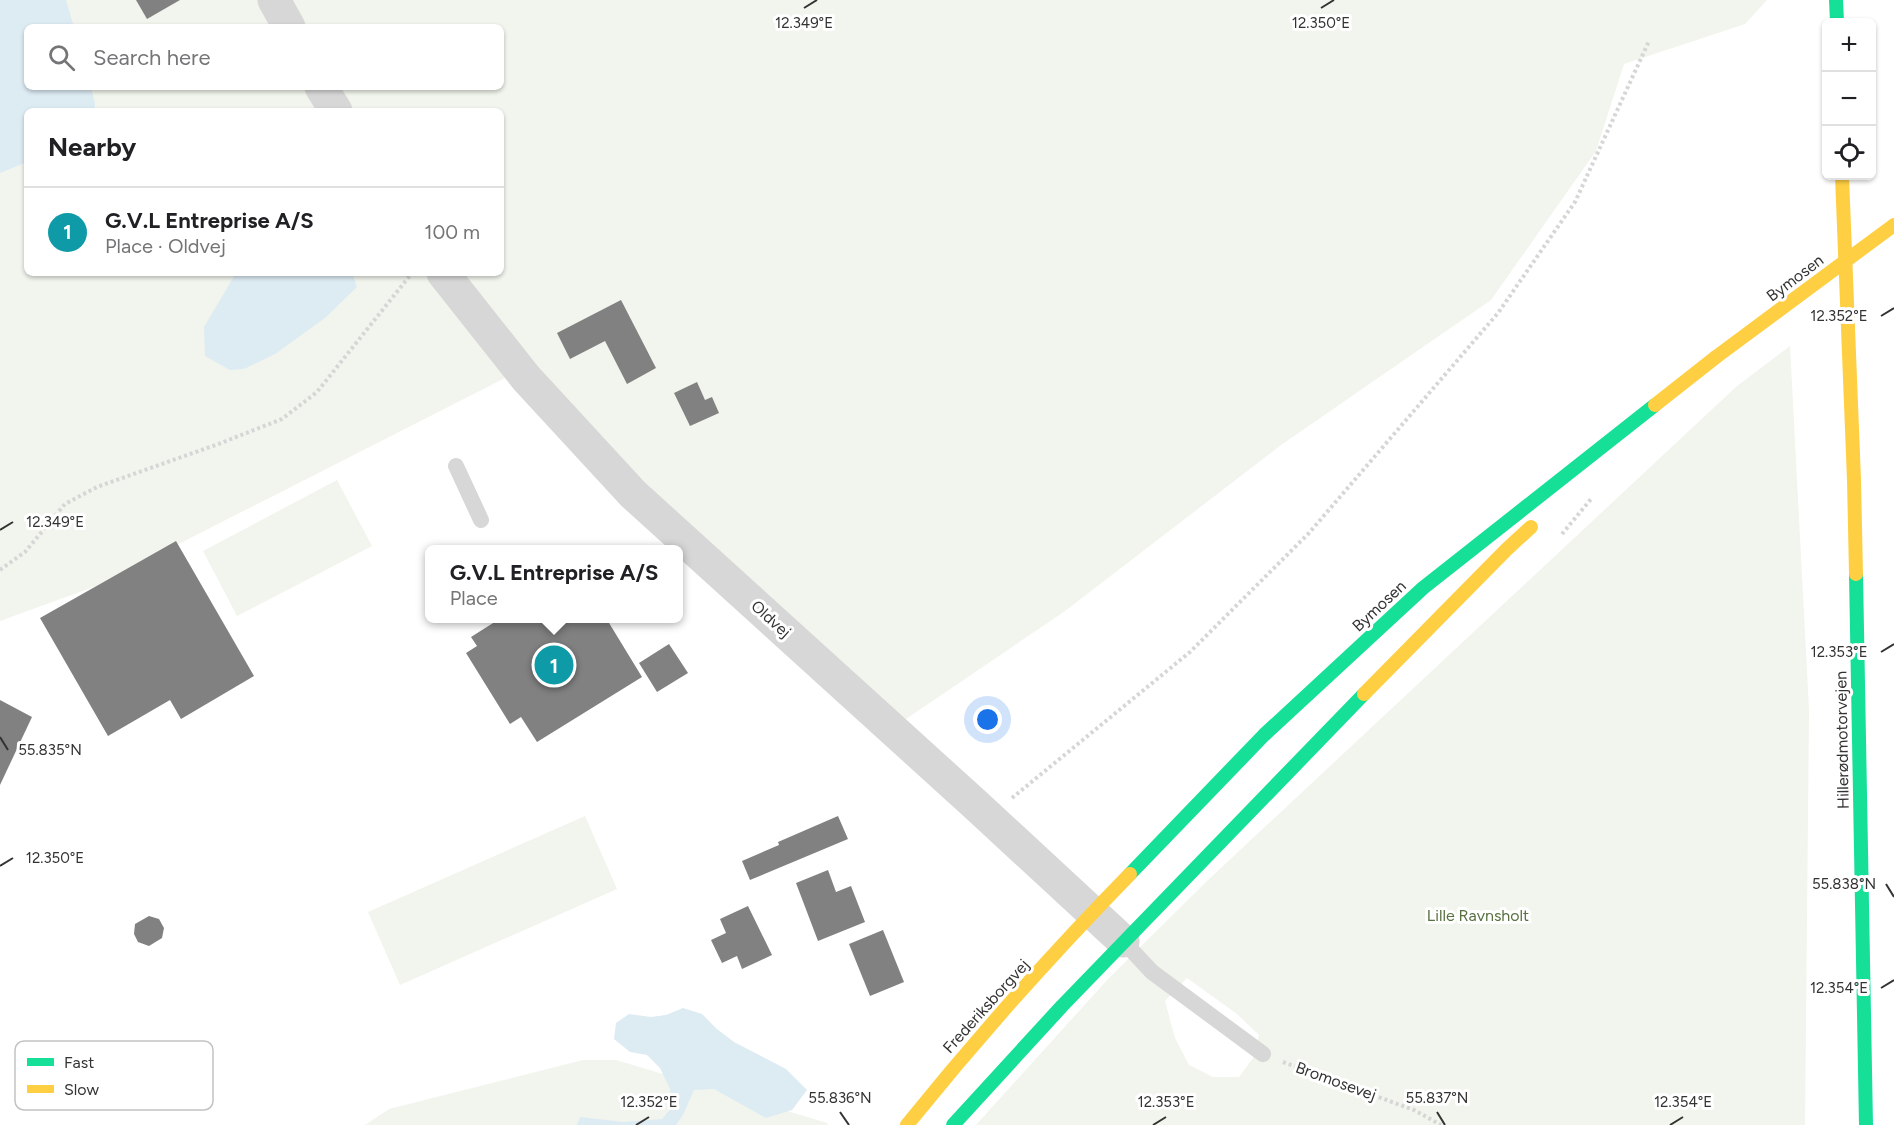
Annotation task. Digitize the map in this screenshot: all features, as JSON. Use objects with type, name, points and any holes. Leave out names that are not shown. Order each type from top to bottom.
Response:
[{"type":"main road","points":[[1836,0],[1837,18]]},
{"type":"main road","name":"Hillerødmotorvejen","points":[[1842,180],[1854,492],[1866,1125]]},
{"type":"main road","name":"Bymosen","points":[[1093,912],[1264,735],[1423,588],[1716,357],[1894,225]]},
{"type":"main road","name":"Bymosen","points":[[1586,477],[1716,357]]},
{"type":"main road","points":[[953,1125],[1004,1066],[1332,726],[1507,549],[1542,517]]},
{"type":"main road","name":"Frederiksborgvej","points":[[907,1125],[948,1074],[1093,912]]},
{"type":"street","points":[[274,0],[286,24]]},
{"type":"street","points":[[323,90],[334,108]]},
{"type":"street","name":"Oldvej","points":[[445,276],[526,378],[633,494],[1093,912],[1123,942]]},
{"type":"lane","points":[[456,466],[481,520]]},
{"type":"lane","points":[[1123,942],[1152,972],[1263,1054]]},
{"type":"path","points":[[988,817],[1072,751],[1198,645],[1309,533],[1498,313],[1575,202],[1649,41]]},
{"type":"path","points":[[0,570],[25,552],[65,504],[97,487],[282,419],[317,392],[410,276]]},
{"type":"path","name":"Bromosevej","points":[[1263,1054],[1414,1110],[1441,1125]]},
{"type":"green space","points":[[0,0],[1767,0],[1745,24],[1624,64],[1596,151],[1491,300],[1281,445],[1065,611],[878,738],[683,548],[683,545],[680,545],[507,377],[96,586],[0,621]]},
{"type":"green space","name":"Lille Ravnsholt","points":[[1790,346],[1809,710],[1805,1125],[976,1125],[1108,979],[1206,882],[1737,386]],"holes":[[[1187,978],[1237,1014],[1259,1035],[1253,1058],[1239,1077],[1213,1077],[1189,1065],[1175,1038],[1165,1001]]]},
{"type":"green space","points":[[337,480],[372,546],[237,616],[203,551]]},
{"type":"green space","points":[[585,816],[617,889],[400,985],[368,912]]},
{"type":"green space","points":[[583,1060],[616,1060],[828,1125],[365,1125],[389,1109]]},
{"type":"shaded area","points":[[0,0],[66,0],[73,24],[24,24],[24,90],[92,90],[94,108],[24,108],[24,163],[0,173]]},
{"type":"shaded area","points":[[234,276],[353,276],[357,287],[325,318],[275,354],[244,369],[230,370],[205,356],[204,327]]},
{"type":"shaded area","points":[[683,1008],[702,1014],[734,1042],[786,1069],[807,1090],[792,1110],[766,1118],[714,1089],[694,1090],[676,1125],[577,1125],[580,1117],[624,1122],[662,1119],[672,1107],[670,1089],[660,1068],[647,1055],[630,1052],[614,1039],[616,1023],[629,1014],[651,1017],[666,1015]]},
{"type":"building","points":[[136,0],[180,0],[147,19]]},
{"type":"building","points":[[621,300],[656,368],[627,384],[605,341],[570,359],[557,333]]},
{"type":"building","points":[[697,382],[705,400],[712,397],[719,413],[690,426],[674,393]]},
{"type":"building","points":[[176,541],[254,676],[181,719],[170,700],[108,736],[40,618]]},
{"type":"building","points":[[493,623],[609,623],[642,677],[537,742],[521,717],[510,724],[466,653],[477,646],[471,637]]},
{"type":"building","points":[[669,644],[688,673],[657,692],[639,663]]},
{"type":"building","points":[[0,700],[32,717],[0,785]]},
{"type":"building","points":[[838,816],[848,839],[750,880],[742,861],[779,845],[778,842]]},
{"type":"building","points":[[828,870],[836,892],[851,886],[865,922],[818,941],[796,883]]},
{"type":"building","points":[[748,906],[772,955],[742,969],[737,956],[722,963],[711,940],[726,933],[720,919]]},
{"type":"building","points":[[149,916],[159,919],[164,928],[162,938],[149,946],[138,942],[134,934],[135,924]]},
{"type":"building","points":[[883,930],[904,982],[870,996],[849,944]]},
{"type":"traffic: fast","points":[[1836,0],[1837,18]]},
{"type":"traffic: fast","points":[[1130,874],[1264,735],[1423,588],[1655,405]]},
{"type":"traffic: fast","points":[[1856,574],[1866,1125]]},
{"type":"traffic: fast","points":[[953,1125],[1062,1006],[1364,694]]},
{"type":"traffic: slow","points":[[1842,180],[1856,574]]},
{"type":"traffic: slow","points":[[1716,357],[1894,225]]},
{"type":"traffic: slow","points":[[1655,405],[1716,357]]},
{"type":"traffic: slow","points":[[1364,694],[1531,527]]},
{"type":"traffic: slow","points":[[907,1125],[1015,997],[1130,874]]},
{"type":"place","name":"G.V.L Entreprise A/S","points":[[554,665]]}]
